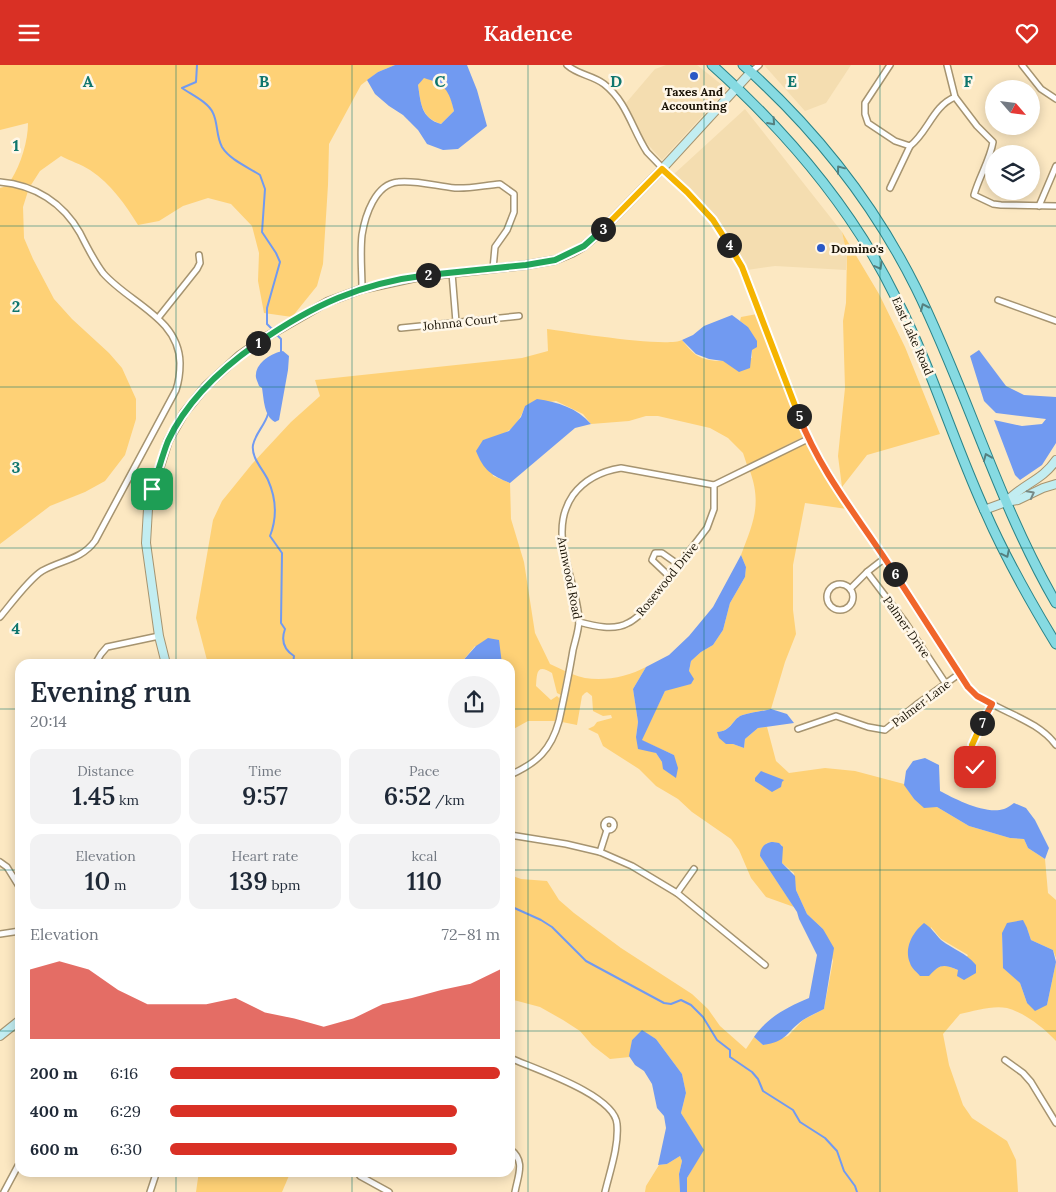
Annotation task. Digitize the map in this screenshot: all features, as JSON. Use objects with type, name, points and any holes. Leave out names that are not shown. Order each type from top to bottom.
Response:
[{"type":"main road","name":"East Lake Road","points":[[712,65],[791,144],[826,186],[854,224],[878,263],[897,298],[923,357],[984,511],[1025,592],[1056,644]]},
{"type":"main road","name":"East Lake Road","points":[[743,65],[776,95],[826,150],[872,212],[897,253],[943,348],[1028,553],[1056,603]]},
{"type":"street","points":[[566,65],[573,71],[595,78],[617,96],[625,107],[638,139],[646,152],[713,220],[742,267],[808,439],[839,491],[885,558],[959,675],[977,696],[1039,728],[1056,745]]},
{"type":"street","points":[[165,659],[146,543],[148,509],[152,489],[168,441],[184,413],[206,386],[240,355],[326,302],[362,289],[417,277],[555,260],[584,246],[662,169],[759,65]]},
{"type":"street","points":[[890,65],[865,103],[865,114],[868,123],[895,141],[910,146]]},
{"type":"street","points":[[947,65],[955,97],[977,126],[993,142],[992,150],[974,195],[993,204],[1056,205]]},
{"type":"street","points":[[1022,65],[1041,89],[1056,99]]},
{"type":"street","points":[[890,188],[910,146],[918,139],[939,107],[948,99],[955,97]]},
{"type":"street","points":[[1039,206],[1056,167]]},
{"type":"street","points":[[0,182],[32,189],[59,206],[73,222],[103,273],[158,318],[170,331],[178,347],[180,369],[176,389],[150,440],[89,548],[80,555],[41,571],[0,617]]},
{"type":"street","points":[[362,289],[362,235],[367,213],[378,194],[386,186],[396,182],[457,188],[500,184],[514,194],[514,212],[507,230],[495,247],[493,269]]},
{"type":"street","points":[[158,318],[197,269],[200,263],[200,255]]},
{"type":"street","points":[[452,273],[456,322]]},
{"type":"street","points":[[998,300],[1056,321]]},
{"type":"street","name":"Johnna Court","points":[[401,328],[519,316]]},
{"type":"street","points":[[714,485],[808,439]]},
{"type":"street","points":[[1006,502],[1014,493],[1043,476],[1056,460]]},
{"type":"street","name":"Annwood Road","points":[[515,773],[538,759],[548,749],[555,736],[579,622],[576,599],[560,529],[562,517],[577,489],[589,479],[607,470],[621,468],[714,485]]},
{"type":"street","points":[[984,511],[1006,502],[1018,501],[1043,487],[1056,484]]},
{"type":"street","name":"Rosewood Drive","points":[[579,622],[605,627],[619,626],[628,623],[642,613],[712,520],[714,485]]},
{"type":"street","points":[[670,577],[652,560],[653,555],[655,553],[662,553],[679,565]]},
{"type":"street","points":[[850,589],[885,558]]},
{"type":"street","name":"Palmer Drive","points":[[867,572],[905,622],[946,684]]},
{"type":"street","points":[[843,584],[850,589],[854,597],[848,608],[840,611],[829,605],[827,596],[834,585],[843,584]]},
{"type":"street","points":[[98,659],[107,647],[160,636]]},
{"type":"street","name":"Palmer Lane","points":[[798,729],[836,716],[868,727],[885,730],[916,705],[959,675]]},
{"type":"street","points":[[975,767],[972,745],[992,704]]},
{"type":"street","points":[[600,852],[607,830]]},
{"type":"street","points":[[515,836],[600,852],[632,866],[677,893],[765,965]]},
{"type":"street","points":[[0,863],[8,867],[15,879]]},
{"type":"street","points":[[677,893],[694,869]]},
{"type":"street","points":[[0,935],[15,932]]},
{"type":"street","points":[[0,1036],[15,1024]]},
{"type":"street","points":[[1005,1059],[1031,1082],[1056,1123]]},
{"type":"street","points":[[515,1061],[589,1092],[604,1103],[614,1114],[617,1122],[617,1138],[605,1192]]},
{"type":"street","points":[[515,1153],[520,1162],[515,1192]]},
{"type":"street","points":[[4,1192],[15,1171]]},
{"type":"street","points":[[150,1192],[155,1177]]},
{"type":"street","points":[[362,1177],[389,1192]]},
{"type":"shaded area","points":[[0,65],[395,65],[378,72],[361,85],[329,144],[323,264],[317,286],[292,317],[264,313],[258,281],[259,253],[252,226],[231,204],[208,198],[183,206],[159,221],[138,225],[123,202],[105,182],[87,168],[61,156],[40,171],[31,185],[11,180],[23,152],[28,123],[0,130]]},
{"type":"shaded area","points":[[666,65],[697,65],[727,89],[662,160],[641,137],[626,103],[655,69]]},
{"type":"shaded area","points":[[764,65],[851,65],[826,103],[805,111]]},
{"type":"shaded area","points":[[424,77],[446,88],[450,97],[454,111],[441,124],[429,118],[423,109],[418,85]]},
{"type":"shaded area","points":[[745,109],[842,232],[847,255],[846,270],[775,266],[747,270],[716,218],[674,174]]},
{"type":"shaded area","points":[[7,186],[28,191],[23,207],[24,238],[33,259],[54,299],[122,368],[136,399],[136,419],[125,455],[105,481],[85,492],[50,506],[0,544],[0,188]]},
{"type":"shaded area","points":[[842,232],[879,294],[905,347],[940,434],[867,455],[842,487],[838,456],[845,388],[843,321],[846,303],[847,255]]},
{"type":"shaded area","points":[[757,314],[803,437],[747,465],[743,453],[728,438],[710,428],[658,416],[646,416],[629,421],[591,424],[583,414],[556,401],[525,406],[522,414],[510,430],[483,440],[493,476],[510,483],[511,519],[524,562],[535,633],[550,664],[565,671],[561,695],[557,693],[552,673],[543,669],[538,671],[537,674],[536,686],[551,700],[560,696],[555,721],[528,721],[515,728],[515,659],[498,659],[475,646],[464,659],[207,659],[196,618],[213,520],[222,501],[252,464],[291,422],[320,396],[315,380],[522,358],[548,351],[547,329],[639,341],[673,342],[682,340],[696,355],[709,360],[723,361],[752,358],[748,327],[740,321],[741,317]]},
{"type":"shaded area","points":[[806,443],[847,509],[805,503],[793,565],[793,610],[796,634],[785,662],[771,709],[740,716],[728,728],[718,732],[733,744],[744,748],[745,739],[758,728],[767,727],[776,761],[789,773],[825,768],[855,771],[904,784],[914,799],[937,807],[969,826],[1010,838],[1024,839],[1028,848],[1045,859],[1048,893],[1056,900],[1056,958],[1053,950],[1031,940],[1027,928],[1002,933],[1003,967],[1020,983],[1027,1003],[1047,1005],[1056,962],[1056,1041],[1027,1017],[1014,1010],[1002,1007],[960,1014],[943,1034],[949,1065],[963,1105],[972,1118],[1007,1141],[1016,1160],[1018,1192],[687,1192],[687,1178],[703,1150],[681,1113],[686,1093],[682,1074],[656,1039],[642,1031],[632,1040],[630,1057],[610,1059],[592,1045],[580,1031],[563,1020],[540,1007],[515,1000],[515,877],[547,881],[559,900],[574,913],[621,948],[692,994],[708,1009],[720,1026],[746,1049],[754,1037],[763,1045],[788,1036],[803,1020],[824,1009],[833,961],[823,929],[807,914],[796,890],[794,873],[782,863],[782,845],[773,842],[767,843],[762,848],[760,856],[794,907],[766,897],[751,878],[739,850],[731,839],[692,812],[678,799],[656,786],[639,769],[603,746],[598,734],[588,729],[597,722],[612,718],[611,715],[603,716],[593,711],[592,696],[587,692],[582,696],[577,725],[562,722],[572,674],[590,679],[600,679],[619,677],[646,667],[633,689],[638,722],[636,737],[656,753],[662,762],[674,755],[641,740],[665,691],[676,687],[689,671],[691,661],[713,645],[723,630],[730,603],[745,577],[746,567],[741,555],[752,523],[756,504],[754,483],[750,471]],"holes":[[[931,927],[941,939],[968,955],[958,970],[945,965],[936,968]]]},
{"type":"shaded area","points":[[680,1156],[682,1161],[679,1174],[680,1192],[645,1192],[646,1186],[659,1165],[667,1164]]},
{"type":"shaded area","points":[[198,1177],[288,1177],[282,1192],[196,1192]]},
{"type":"water","points":[[395,65],[467,65],[477,90],[487,126],[458,149],[443,150],[427,144],[418,130],[403,115],[375,94],[367,80],[378,72]],"holes":[[[424,78],[437,83],[445,89],[450,98],[454,111],[441,124],[429,118],[421,104],[418,85]]]},
{"type":"water","points":[[732,315],[748,327],[757,341],[757,347],[752,350],[750,368],[739,372],[723,361],[709,359],[696,354],[682,340],[693,335],[704,326]]},
{"type":"water","points":[[979,350],[1006,386],[1024,395],[1056,397],[1056,443],[1042,465],[1020,480],[1015,475],[994,420],[1022,426],[1042,424],[1046,419],[996,413],[984,401],[970,356]]},
{"type":"water","points":[[283,351],[289,356],[288,370],[279,420],[275,422],[267,412],[262,388],[259,386],[256,375],[262,362],[270,356]]},
{"type":"water","points":[[537,399],[567,407],[586,418],[591,424],[575,428],[510,483],[489,472],[476,451],[483,440],[509,431],[521,417],[525,406]]},
{"type":"water","points":[[741,555],[746,567],[745,577],[730,603],[723,630],[713,645],[691,661],[689,671],[694,679],[691,684],[665,691],[642,740],[674,755],[678,768],[676,778],[663,769],[662,762],[656,753],[638,749],[636,737],[638,722],[633,689],[646,667],[669,655],[689,636],[713,607]]},
{"type":"water","points":[[488,638],[499,640],[501,659],[464,659],[476,646]]},
{"type":"water","points":[[771,709],[787,714],[794,723],[758,728],[745,739],[744,748],[733,744],[726,744],[719,738],[717,732],[728,728],[740,716]]},
{"type":"water","points":[[925,758],[939,765],[940,791],[954,798],[989,810],[1004,809],[1014,803],[1026,808],[1035,820],[1049,848],[1045,859],[1028,848],[1024,839],[1010,838],[969,826],[937,807],[924,808],[914,799],[904,785],[906,771],[913,761]]},
{"type":"water","points":[[761,771],[784,780],[781,787],[772,792],[755,781],[755,778]]},
{"type":"water","points":[[773,842],[779,843],[783,847],[782,863],[795,876],[796,890],[807,914],[823,929],[834,948],[824,1009],[797,1024],[786,1036],[777,1042],[763,1045],[754,1037],[766,1023],[785,1009],[809,998],[817,955],[797,912],[760,856],[764,846]]},
{"type":"water","points":[[1023,920],[1031,940],[1053,950],[1056,962],[1047,1005],[1035,1011],[1027,1003],[1020,983],[1003,968],[1002,933],[1007,923]]},
{"type":"water","points":[[924,923],[941,940],[972,961],[976,965],[976,973],[964,980],[957,976],[958,970],[942,966],[929,976],[920,976],[911,965],[908,952],[910,941]]},
{"type":"water","points":[[642,1030],[656,1039],[682,1074],[686,1093],[681,1113],[704,1150],[687,1178],[687,1192],[680,1192],[679,1174],[682,1161],[680,1156],[667,1164],[658,1165],[666,1128],[664,1116],[657,1108],[652,1084],[644,1071],[635,1065],[629,1056],[632,1040]]},
{"type":"waterway","points":[[197,65],[196,82],[182,88],[204,102],[211,109],[225,152],[260,175],[265,189],[262,232],[280,262],[267,308],[267,324],[271,328]]},
{"type":"waterway","points":[[278,336],[281,339],[281,353]]},
{"type":"waterway","points":[[268,414],[254,441],[253,450],[273,494],[275,515],[270,536],[282,553],[281,623],[285,629],[284,644],[287,650],[294,656],[294,659]]},
{"type":"waterway","points":[[515,908],[552,927],[586,961],[664,1003],[671,1004],[681,1000],[691,1005],[703,1017],[717,1040],[730,1050],[730,1057],[752,1072],[758,1079],[763,1091],[793,1110],[800,1122],[825,1138],[837,1151],[844,1171],[857,1192]]},
{"type":"place","name":"Taxes And Accounting","points":[[694,76]]},
{"type":"place","name":"Domino's","points":[[821,248]]},
{"type":"route","points":[[152,489],[168,441],[184,413],[206,386],[240,355],[266,337],[326,302],[380,283],[526,265],[555,260],[572,253],[598,234],[662,169],[713,220],[742,267],[808,439],[839,491],[885,558],[959,675],[977,696],[992,704],[972,745],[975,767]]}]
